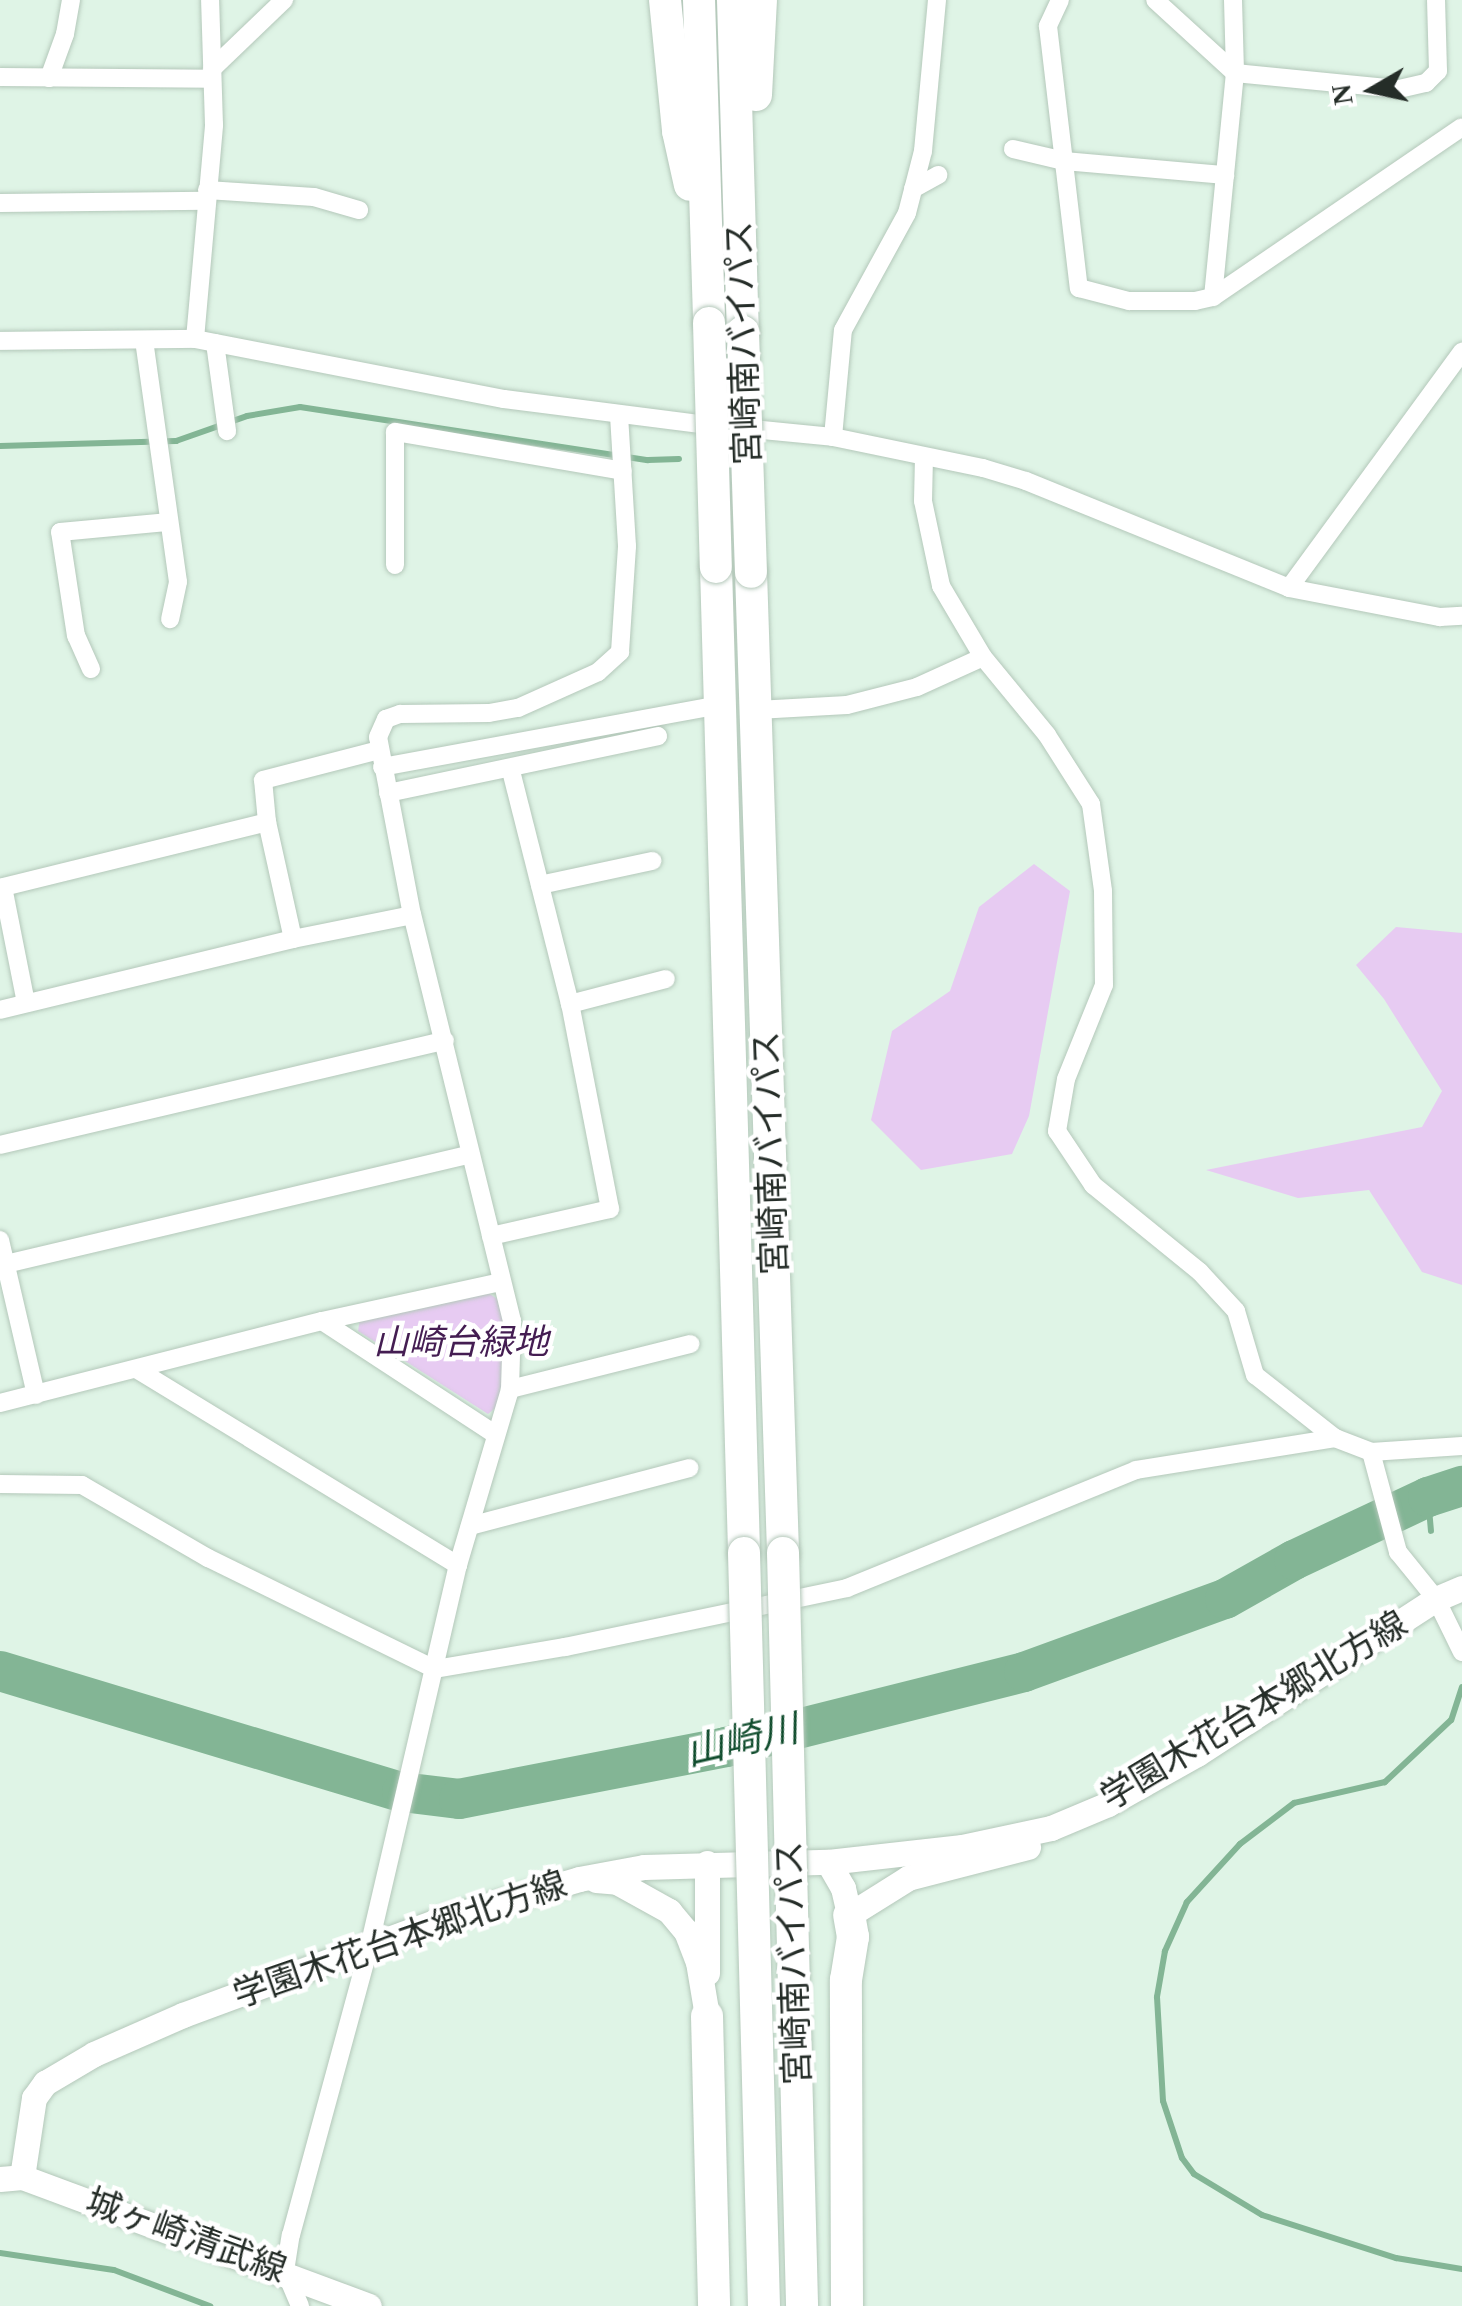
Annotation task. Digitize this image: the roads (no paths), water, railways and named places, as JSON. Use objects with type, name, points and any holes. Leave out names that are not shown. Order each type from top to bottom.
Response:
[{"type":"highway","points":[[665,0],[678,131],[706,252]]},
{"type":"highway","name":"宮崎南バイパス","points":[[699,0],[764,2306]]},
{"type":"highway","name":"宮崎南バイパス","points":[[733,0],[783,1552],[802,2306]]},
{"type":"highway","points":[[742,254],[754,176],[761,0]]},
{"type":"highway","points":[[847,2306],[846,1980],[853,1938],[850,1915]]},
{"type":"highway","points":[[707,2016],[714,2306]]},
{"type":"main road","name":"学園木花台本郷北方線","points":[[11,2178],[34,2098],[58,2072],[182,2015],[504,1898],[579,1879],[644,1867],[828,1862],[962,1847],[1052,1828],[1108,1804],[1198,1754],[1436,1599],[1462,1588]]},
{"type":"main road","points":[[828,1862],[843,1888],[850,1915],[908,1878],[1024,1851],[1052,1828]]},
{"type":"main road","points":[[707,1863],[707,2016]]},
{"type":"main road","points":[[579,1879],[617,1882],[670,1912],[686,1931],[698,1962],[707,2016]]},
{"type":"main road","name":"城ヶ崎清武線","points":[[11,2178],[285,2272],[369,2306]]},
{"type":"street","points":[[49,78],[66,34],[71,0]]},
{"type":"street","points":[[195,339],[212,74],[210,0]]},
{"type":"street","points":[[0,78],[212,74],[284,0]]},
{"type":"street","points":[[834,437],[843,330],[907,214],[923,151],[937,0]]},
{"type":"street","points":[[1060,0],[1048,26],[1079,288],[1129,301],[1213,297],[1462,128]]},
{"type":"street","points":[[1154,0],[1236,72],[1399,89],[1426,83],[1438,71],[1436,0]]},
{"type":"street","points":[[1213,297],[1236,72],[1233,0]]},
{"type":"street","points":[[1013,149],[1064,161],[1225,175]]},
{"type":"street","points":[[913,190],[938,175]]},
{"type":"street","points":[[0,203],[206,196],[314,197],[359,210]]},
{"type":"street","points":[[0,341],[195,339],[504,399],[834,437],[1026,481],[1289,588],[1440,617],[1462,616]]},
{"type":"street","points":[[144,340],[178,582],[170,619]]},
{"type":"street","points":[[215,343],[226,425]]},
{"type":"street","points":[[1289,588],[1462,352]]},
{"type":"street","points":[[300,2306],[285,2272],[369,1947],[458,1565],[510,1388],[512,1321],[412,915],[378,737],[386,719],[400,714],[503,712],[598,672],[620,652],[627,546],[619,415]]},
{"type":"street","points":[[394,564],[395,432],[623,471]]},
{"type":"street","points":[[924,457],[922,501],[941,586],[983,657],[1047,735],[1091,804],[1103,891],[1104,985],[1066,1079],[1057,1132],[1093,1186],[1200,1272],[1236,1312],[1255,1375],[1335,1438],[1371,1452],[1462,1446]]},
{"type":"street","points":[[91,669],[76,636],[60,532],[167,522]]},
{"type":"street","points":[[757,710],[847,705],[917,687],[983,657]]},
{"type":"street","points":[[293,939],[263,780],[720,704]]},
{"type":"street","points":[[388,793],[658,736]]},
{"type":"street","points":[[491,1236],[610,1209],[570,1004],[511,770]]},
{"type":"street","points":[[26,1003],[4,887],[268,822]]},
{"type":"street","points":[[540,885],[652,861]]},
{"type":"street","points":[[0,1010],[293,939],[412,915]]},
{"type":"street","points":[[570,1004],[666,979]]},
{"type":"street","points":[[0,1145],[445,1041]]},
{"type":"street","points":[[6,1264],[470,1154]]},
{"type":"street","points":[[0,1240],[36,1395]]},
{"type":"street","points":[[0,1403],[322,1321],[500,1282]]},
{"type":"street","points":[[322,1321],[496,1435]]},
{"type":"street","points":[[510,1388],[690,1344]]},
{"type":"street","points":[[138,1370],[458,1565]]},
{"type":"street","points":[[0,1484],[82,1485],[208,1558],[435,1669],[565,1648],[847,1588],[1136,1470],[1335,1438]]},
{"type":"street","points":[[1371,1452],[1398,1552],[1436,1599],[1462,1652]]},
{"type":"street","points":[[470,1526],[689,1468]]},
{"type":"waterway","points":[[0,446],[176,441],[247,416],[300,407],[648,460],[679,459]]},
{"type":"waterway","name":"山崎川","points":[[0,1671],[402,1792],[459,1799],[726,1747],[1024,1672],[1225,1599],[1294,1560],[1428,1497],[1462,1486]]},
{"type":"waterway","points":[[1428,1497],[1431,1531]]},
{"type":"waterway","points":[[1462,1687],[1451,1720],[1385,1782],[1294,1803],[1240,1844],[1187,1902],[1165,1951],[1157,1997],[1163,2101],[1182,2158],[1194,2174],[1262,2215],[1396,2258],[1462,2269]]},
{"type":"waterway","points":[[0,2253],[114,2270],[210,2306]]},
{"type":"park label","name":"山崎台緑地","points":[[461,1343]]}]
